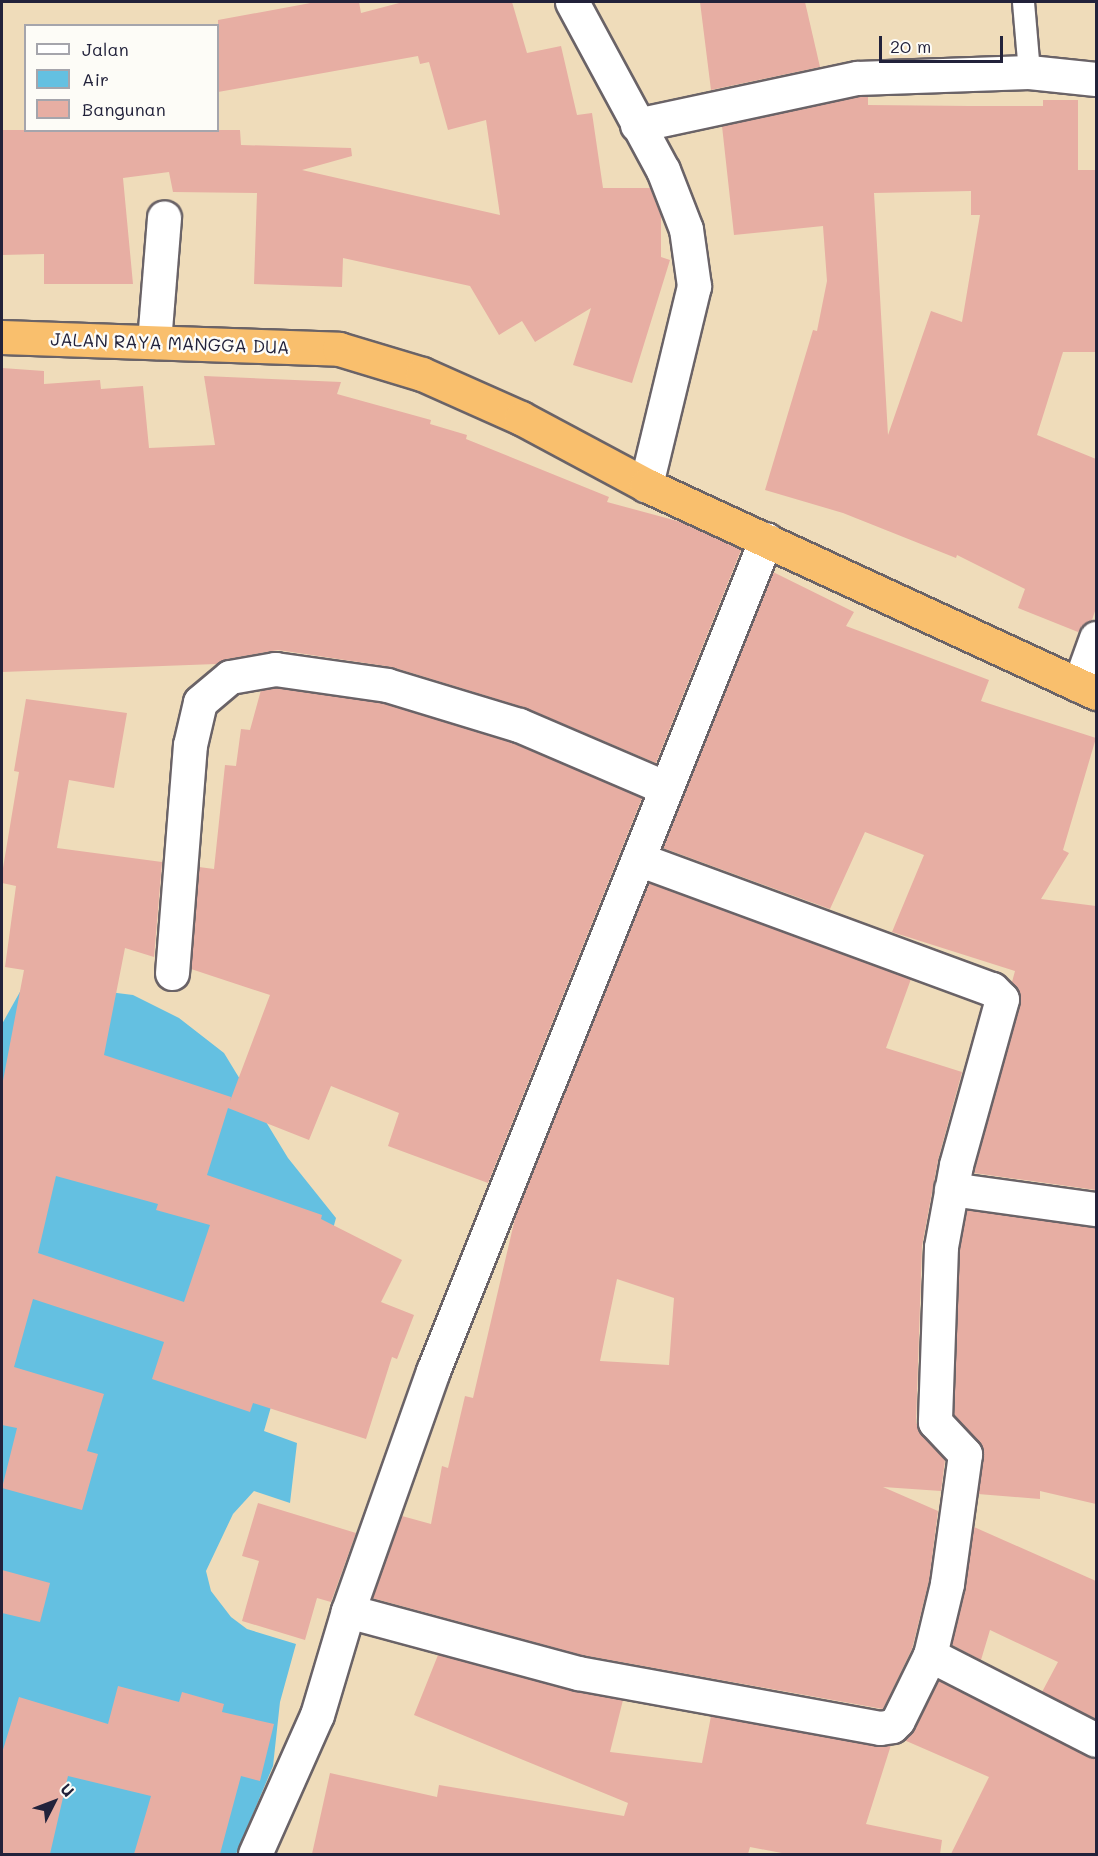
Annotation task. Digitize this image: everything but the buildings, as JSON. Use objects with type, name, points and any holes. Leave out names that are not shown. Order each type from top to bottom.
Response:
[{"type":"highway","name":"JALAN RAYA MANGGA DUA","points":[[2,337],[339,349],[422,374],[510,413],[646,485],[1088,689]]},
{"type":"street","points":[[572,2],[663,170],[686,229],[694,286],[646,485]]},
{"type":"street","points":[[637,125],[857,78],[1029,72],[1096,79]]},
{"type":"street","points":[[154,342],[164,217]]},
{"type":"street","points":[[255,1854],[317,1715],[348,1611],[433,1371],[638,859],[664,787],[766,539]]},
{"type":"street","points":[[1088,689],[1096,638]]},
{"type":"street","points":[[172,973],[190,745],[200,702],[230,677],[275,669],[387,686],[519,725],[664,787]]},
{"type":"street","points":[[348,1611],[578,1673],[884,1728],[898,1720],[930,1655],[947,1584],[965,1454],[935,1422],[941,1247],[951,1189],[977,1081],[1002,999],[999,993],[638,859]]},
{"type":"street","points":[[951,1189],[1096,1209]]},
{"type":"street","points":[[930,1655],[1096,1740]]},
{"type":"lane","points":[[1023,2],[1029,72]]},
{"type":"water","points":[[53,985],[133,995],[179,1018],[224,1053],[288,1158],[336,1218],[305,1332],[286,1355],[264,1431],[297,1443],[290,1503],[254,1491],[233,1514],[206,1571],[211,1591],[231,1617],[247,1629],[296,1644],[280,1702],[273,1766],[236,1854],[2,1854],[2,1024],[21,990]]}]
